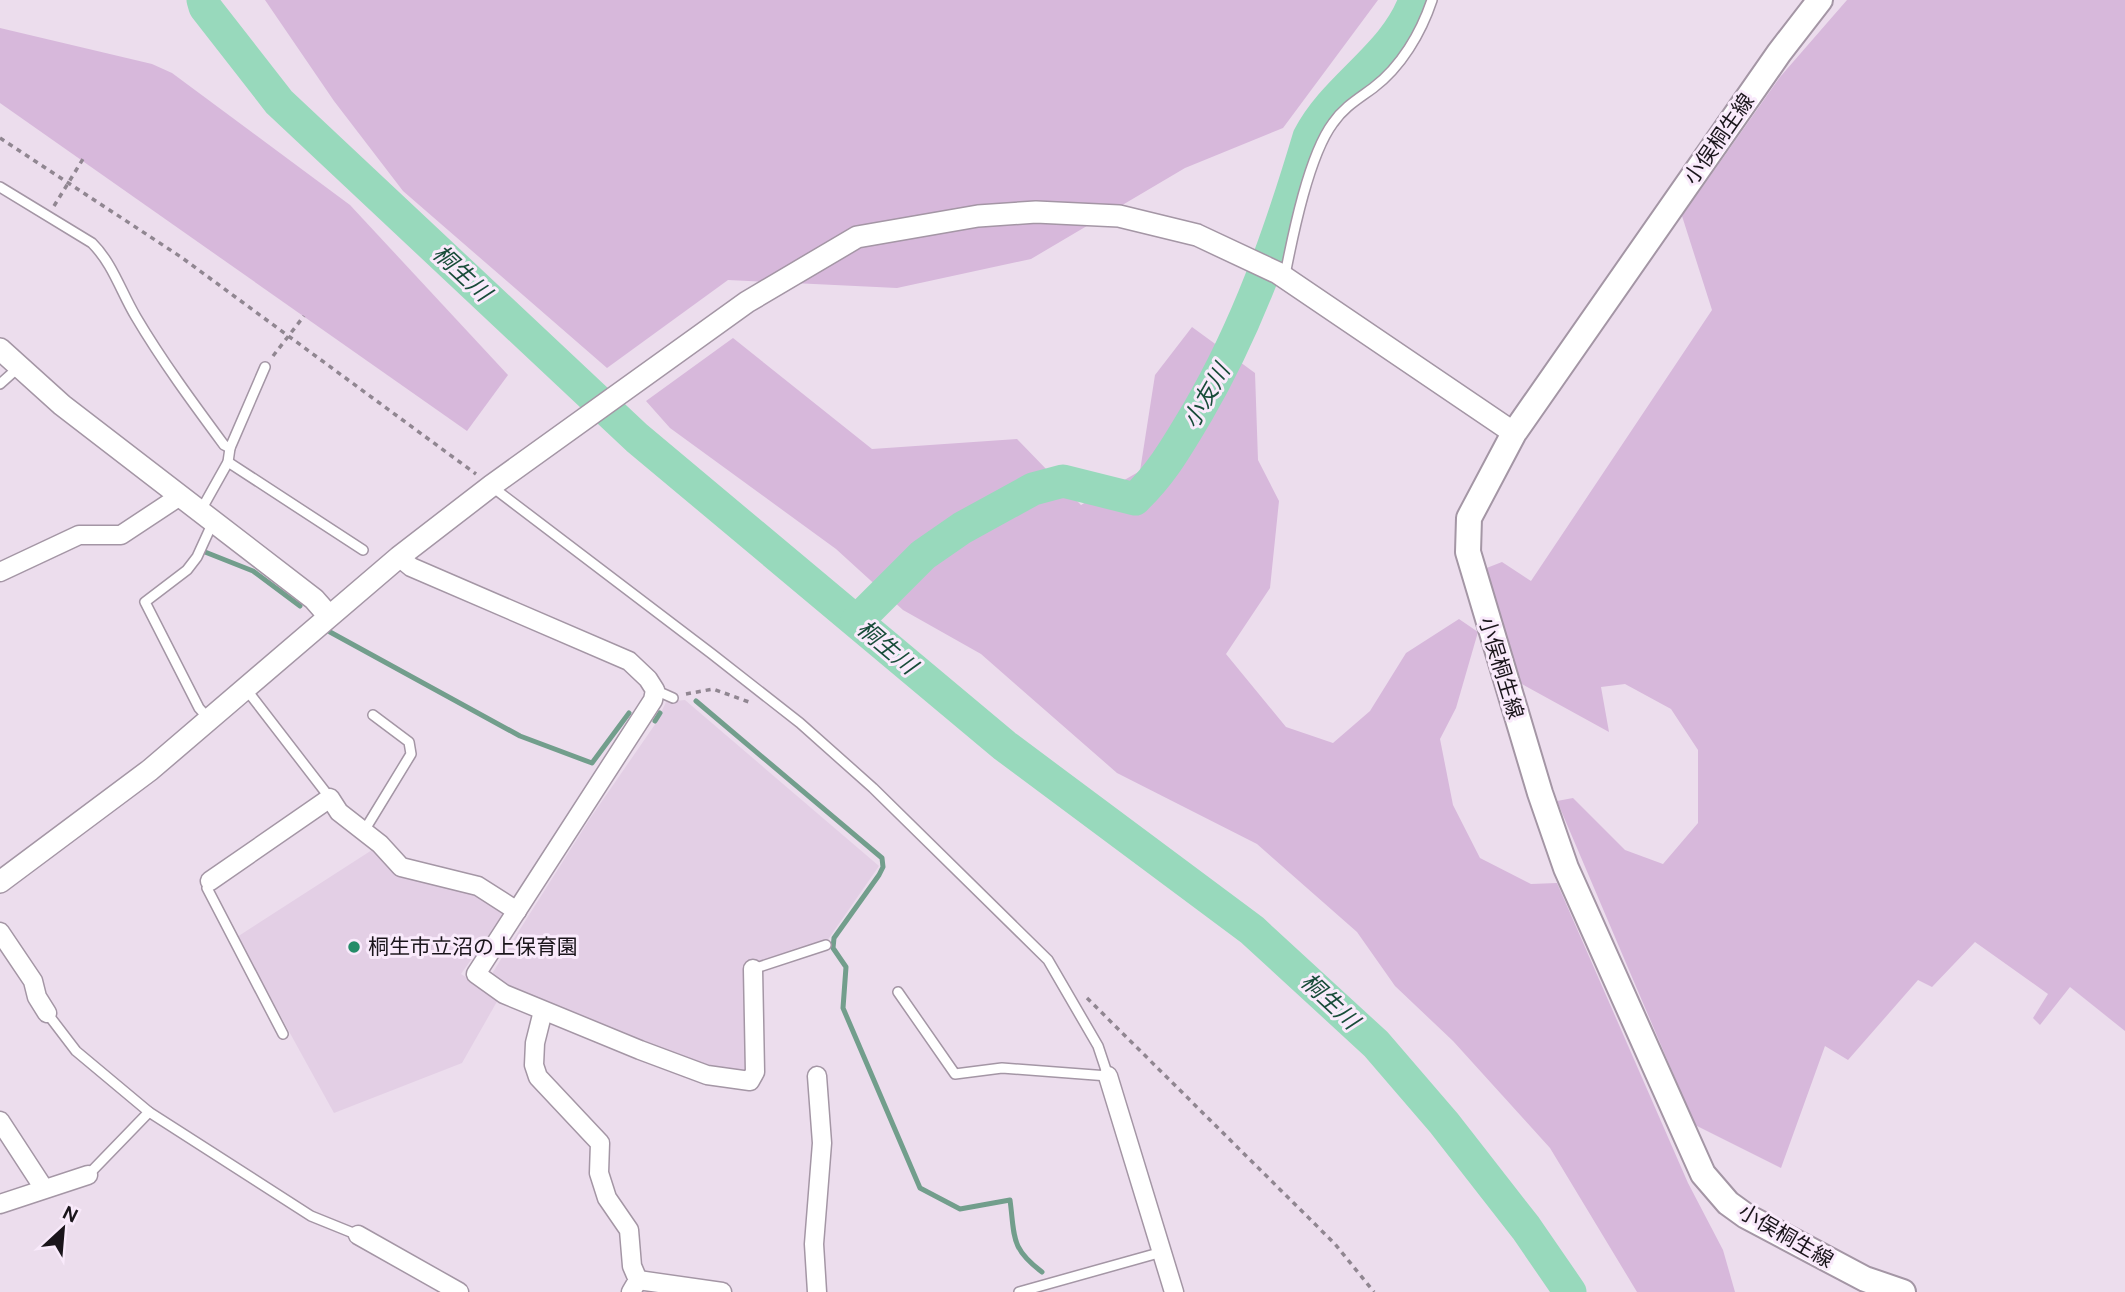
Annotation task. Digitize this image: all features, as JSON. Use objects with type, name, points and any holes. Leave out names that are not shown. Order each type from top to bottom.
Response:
[{"type":"main road","name":"小俣桐生線","points":[[1819,0],[1779,53],[1514,433],[1469,517],[1467,535],[1471,570],[1566,868],[1703,1174],[1728,1203],[1746,1216],[1865,1279],[1903,1292]]},
{"type":"street","points":[[0,882],[150,770],[490,482],[747,302],[857,237],[978,216],[1036,212],[1119,216],[1197,235],[1258,261],[1281,275],[1514,433]]},
{"type":"street","points":[[0,349],[62,405],[314,599],[329,616]]},
{"type":"street","points":[[0,572],[79,535],[121,535],[180,496]]},
{"type":"street","points":[[399,557],[411,567],[629,661],[648,679],[655,690],[653,700],[476,974],[504,994],[543,1011],[708,1075],[750,1081],[755,1072],[753,969]]},
{"type":"street","points":[[210,881],[330,798],[340,812],[380,844],[401,867],[478,886],[517,911]]},
{"type":"street","points":[[0,932],[33,981],[37,997],[47,1013]]},
{"type":"street","points":[[543,1011],[534,1065],[538,1077],[600,1143],[599,1173],[607,1198],[629,1230],[635,1286],[722,1292]]},
{"type":"street","points":[[817,1076],[822,1143],[814,1244],[817,1292]]},
{"type":"street","points":[[1108,1076],[1174,1292]]},
{"type":"street","points":[[0,1121],[43,1187]]},
{"type":"street","points":[[0,1204],[43,1187],[88,1175]]},
{"type":"street","points":[[358,1236],[459,1292]]},
{"type":"lane","points":[[1281,275],[1320,143],[1349,104],[1374,87],[1393,69],[1414,41],[1432,0]]},
{"type":"lane","points":[[0,187],[92,243],[104,256],[134,314],[174,377],[224,445],[230,448]]},
{"type":"lane","points":[[209,719],[199,708],[145,602],[187,570],[197,557],[206,517],[228,462],[230,448],[267,364]]},
{"type":"lane","points":[[0,384],[19,367]]},
{"type":"lane","points":[[228,462],[363,550]]},
{"type":"lane","points":[[490,482],[800,723],[873,788],[1048,960],[1098,1046],[1108,1076],[1002,1068],[955,1074],[898,992]]},
{"type":"lane","points":[[245,688],[330,798]]},
{"type":"lane","points":[[655,690],[673,698]]},
{"type":"lane","points":[[363,833],[411,754],[409,743],[373,715]]},
{"type":"lane","points":[[210,881],[207,888],[283,1034]]},
{"type":"lane","points":[[753,969],[826,945]]},
{"type":"lane","points":[[47,1013],[76,1051],[149,1112],[312,1216],[358,1236]]},
{"type":"lane","points":[[88,1175],[149,1112]]},
{"type":"lane","points":[[1018,1292],[1162,1252]]},
{"type":"path","points":[[0,138],[69,182],[289,335],[490,482]]},
{"type":"path","points":[[57,202],[83,159]]},
{"type":"path","points":[[267,364],[304,316]]},
{"type":"path","points":[[673,698],[713,689],[759,706]]},
{"type":"path","points":[[1078,989],[1335,1244],[1374,1292]]},
{"type":"shaded area","points":[[265,0],[1378,0],[1283,128],[1185,168],[1031,259],[897,288],[728,280],[607,368],[403,191],[334,101]]},
{"type":"shaded area","points":[[1847,0],[2125,0],[2125,1031],[2070,987],[2040,1025],[2033,1018],[2048,994],[1975,942],[1932,987],[1918,980],[1848,1060],[1825,1046],[1781,1168],[1695,1125],[1557,801],[1573,798],[1625,850],[1663,864],[1698,823],[1698,750],[1671,709],[1625,684],[1601,687],[1609,732],[1520,683],[1484,569],[1502,562],[1531,581],[1712,310],[1682,216],[1780,77]]},
{"type":"shaded area","points":[[0,28],[152,64],[172,73],[350,205],[508,375],[467,431],[0,103]]},
{"type":"shaded area","points":[[1192,327],[1255,373],[1258,460],[1279,501],[1270,588],[1226,654],[1286,727],[1333,743],[1370,711],[1406,653],[1459,619],[1478,632],[1456,708],[1440,739],[1453,805],[1480,858],[1531,884],[1557,883],[1688,1183],[1723,1250],[1735,1292],[1637,1292],[1550,1148],[1453,1041],[1395,986],[1357,932],[1257,844],[1117,773],[981,654],[903,610],[836,549],[670,428],[646,401],[733,338],[872,449],[1017,439],[1081,505],[1140,471],[1155,375]]},
{"type":"shaded area","points":[[685,700],[879,866],[827,941],[749,964],[750,1069],[743,1074],[711,1071],[512,990],[493,977],[493,972],[591,817],[656,723],[666,702]]},
{"type":"shaded area","points":[[372,850],[401,875],[479,894],[506,910],[461,974],[499,998],[462,1063],[334,1113],[237,937]]},
{"type":"waterway","name":"桐生川","points":[[203,0],[205,7],[279,102],[637,438],[1005,746],[1252,930],[1376,1044],[1444,1123],[1526,1228],[1570,1292]]},
{"type":"waterway","name":"小友川","points":[[857,621],[923,555],[962,528],[1033,489],[1063,481],[1135,499],[1145,489],[1183,437],[1232,347],[1274,244],[1309,137],[1334,102],[1394,38],[1415,0]]},
{"type":"waterway","points":[[205,552],[253,571],[300,606]]},
{"type":"waterway","points":[[330,632],[520,736],[592,763],[629,713]]},
{"type":"waterway","points":[[696,701],[882,858],[883,867],[879,875],[834,938],[833,948],[846,967],[843,1008],[920,1188],[960,1209],[1010,1200],[1014,1233],[1019,1248],[1042,1272]]},
{"type":"waterway","points":[[655,721],[660,713]]},
{"type":"place","name":"桐生市立沼の上保育園","points":[[354,947]]}]
